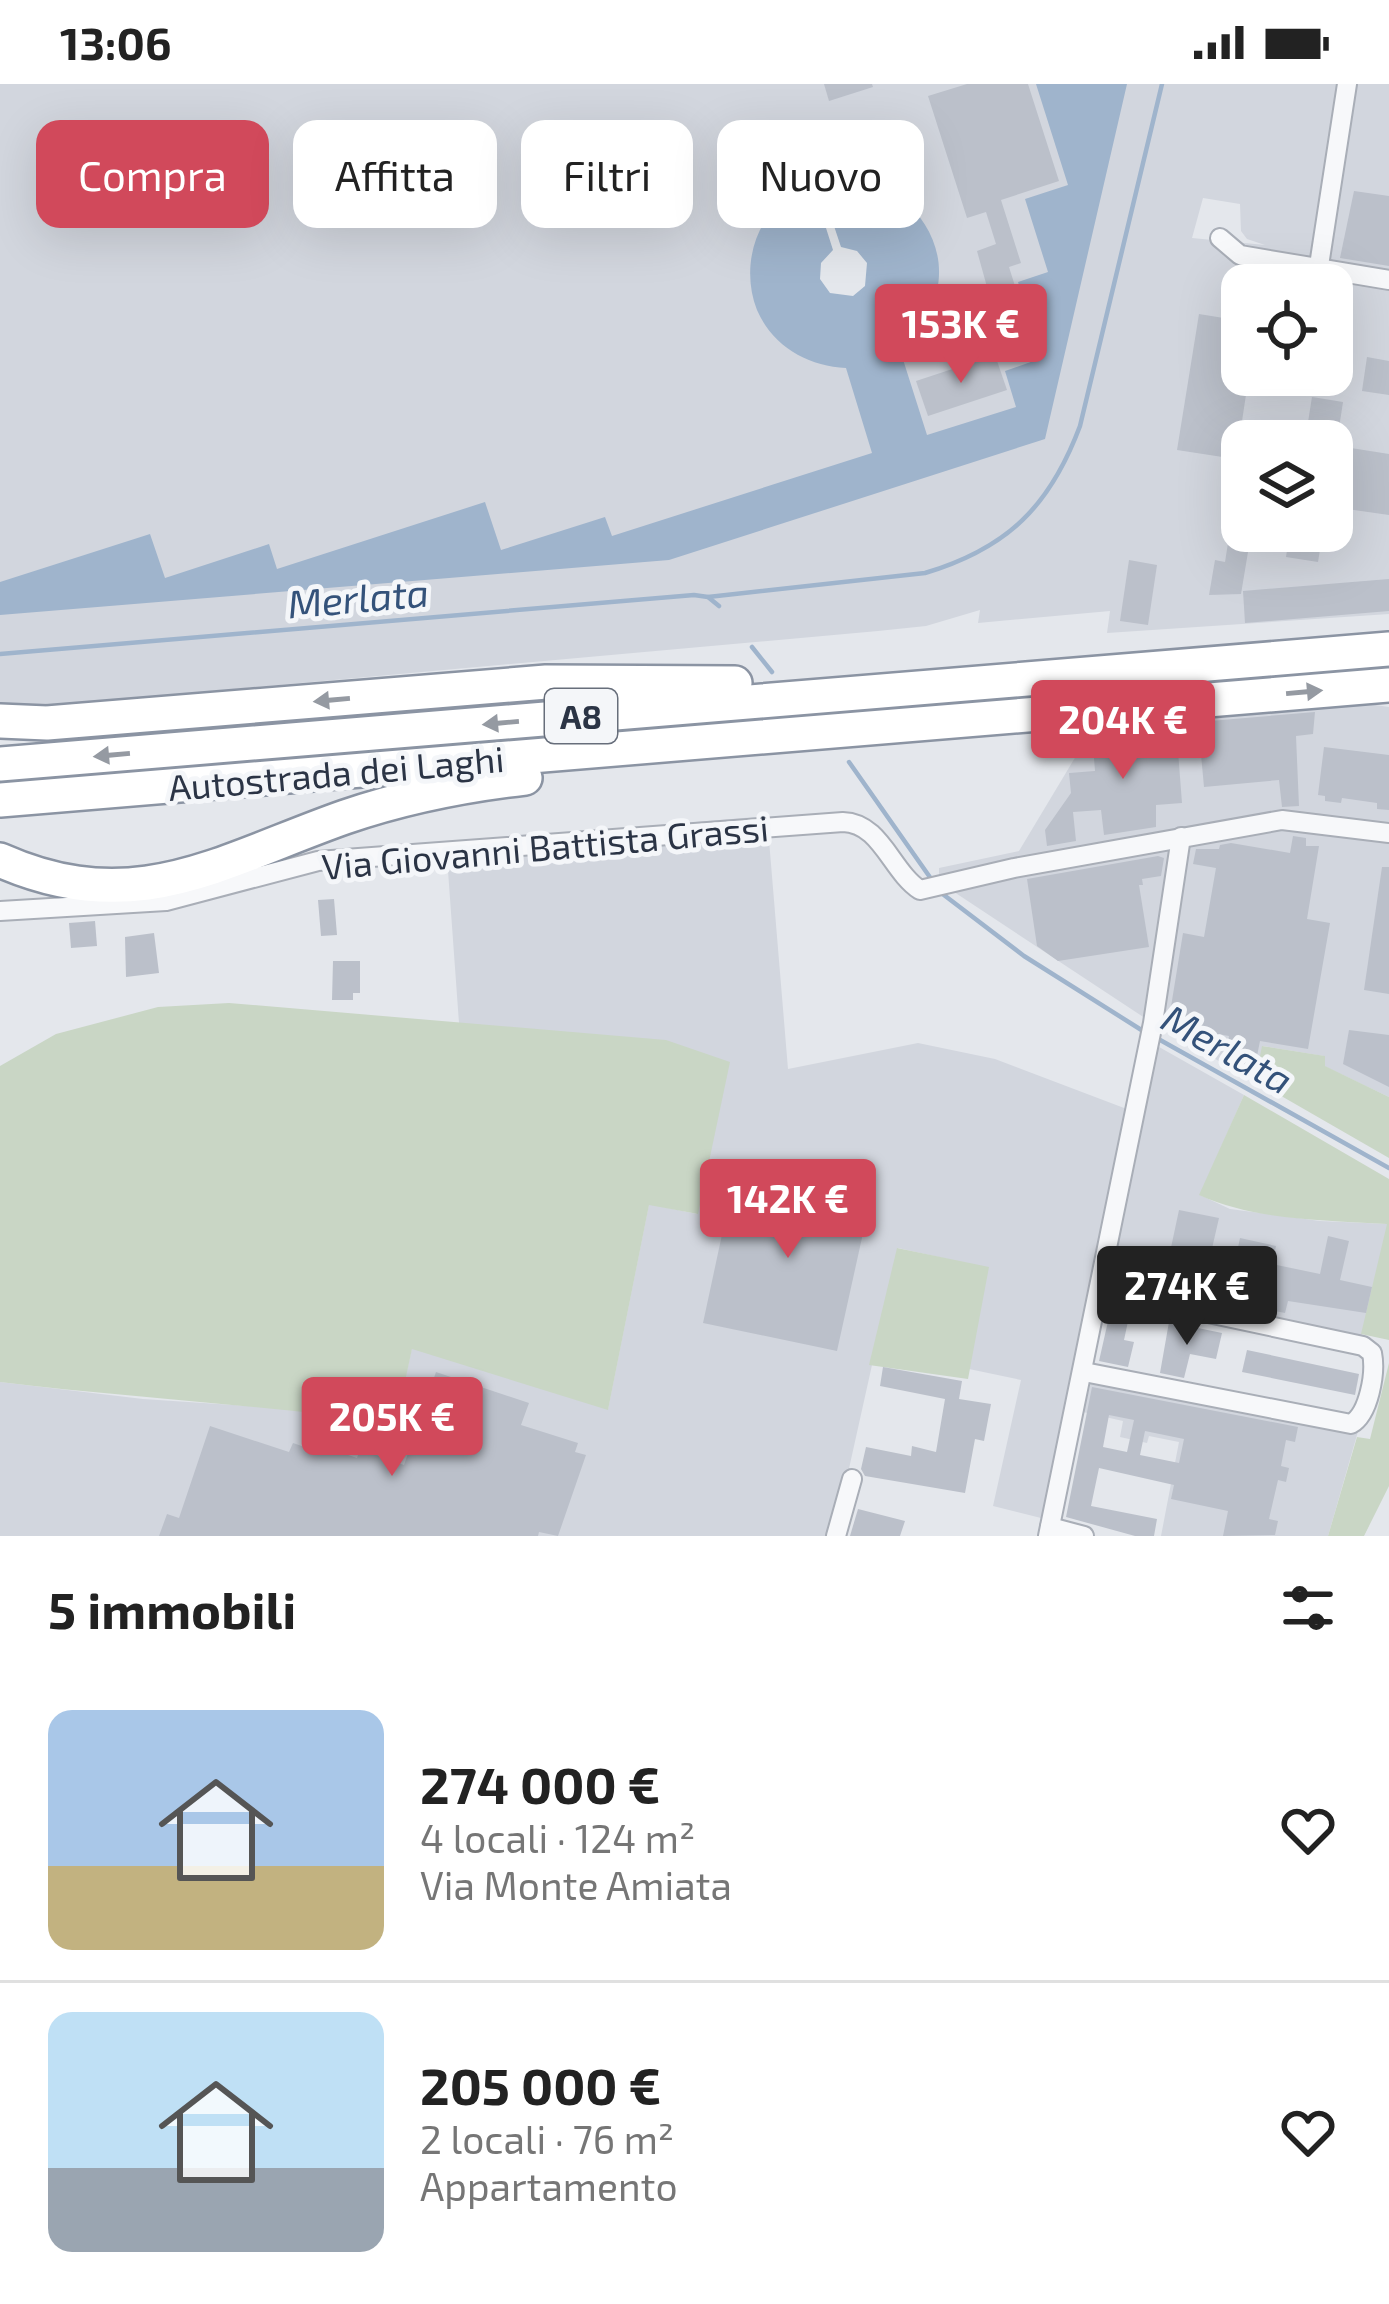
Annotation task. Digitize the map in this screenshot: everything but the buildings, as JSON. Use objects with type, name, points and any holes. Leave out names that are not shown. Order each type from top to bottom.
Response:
[{"type":"highway","name":"Autostrada dei Laghi","points":[[0,764],[1389,649]]},
{"type":"highway","points":[[0,721],[65,722],[546,682],[716,684],[984,662],[1161,668]]},
{"type":"highway","name":"Autostrada dei Laghi","points":[[0,800],[1389,685]]},
{"type":"highway","points":[[0,860],[66,883],[145,884],[212,868],[347,816],[439,791],[537,776],[784,756],[991,718]]},
{"type":"street","points":[[1319,264],[1347,84]]},
{"type":"street","points":[[1220,238],[1240,254],[1275,264]]},
{"type":"street","points":[[1353,278],[1389,280]]},
{"type":"street","name":"Via Giovanni Battista Grassi","points":[[0,911],[166,902],[318,861],[843,822],[868,828],[911,885],[927,890],[1282,820],[1389,832]]},
{"type":"street","points":[[1084,1536],[1049,1532],[1153,1023],[1180,837]]},
{"type":"street","points":[[1084,1372],[1345,1424],[1360,1419],[1375,1365],[1368,1348],[1100,1290]]},
{"type":"street","points":[[836,1536],[852,1479]]},
{"type":"shaded area","points":[[0,84],[1389,84],[1389,614],[1107,633],[1110,611],[978,623],[980,610],[926,626],[0,710]],"holes":[[[1203,198],[1240,204],[1241,231],[1247,239],[1265,245],[1192,238]]]},
{"type":"shaded area","points":[[1355,702],[1389,707],[1389,1097],[1324,1066],[1324,1056],[1263,1046],[1255,1081],[1163,1030],[939,882],[939,868],[1019,851],[1094,726]]},
{"type":"shaded area","points":[[767,816],[788,1069],[918,1043],[995,1059],[1132,1111],[1045,1519],[993,1506],[1021,1380],[969,1369],[988,1268],[898,1248],[844,1491],[829,1536],[0,1536],[0,1382],[143,1399],[295,1409],[395,1423],[412,1348],[608,1409],[649,1204],[697,1214],[501,1028],[459,1023],[446,843]]},
{"type":"shaded area","points":[[1152,1043],[1244,1095],[1200,1195],[1230,1209],[1388,1224],[1360,1342],[1112,1281]]},
{"type":"shaded area","points":[[1092,1379],[1359,1428],[1328,1536],[1161,1536],[1179,1442],[1149,1436],[1147,1443],[1120,1437],[1123,1421],[1083,1412]]},
{"type":"green space","points":[[229,1003],[666,1040],[730,1062],[698,1214],[649,1205],[608,1410],[412,1349],[396,1423],[0,1382],[0,1066],[56,1034],[158,1007]]},
{"type":"green space","points":[[1262,1046],[1325,1056],[1325,1066],[1389,1097],[1389,1158],[1255,1081]]},
{"type":"green space","points":[[1244,1095],[1389,1179],[1389,1340],[1361,1334],[1387,1224],[1267,1215],[1199,1195]]},
{"type":"green space","points":[[897,1248],[989,1267],[968,1379],[869,1365]]},
{"type":"green space","points":[[1389,1363],[1389,1486],[1364,1536],[1328,1536],[1357,1437],[1370,1439]]},
{"type":"water","points":[[1036,84],[1127,84],[1045,439],[669,560],[0,615],[0,582],[150,534],[165,578],[269,544],[277,569],[485,502],[501,550],[605,517],[612,536],[872,453],[846,368],[793,352],[772,334],[757,310],[750,265],[761,228],[924,225],[939,268],[931,309],[900,350],[927,435],[1016,407],[1005,371],[1042,358],[1018,282],[1048,272],[1025,199],[1068,185]]},
{"type":"pier","points":[[826,228],[835,228],[841,247],[857,251],[867,263],[865,286],[853,296],[830,293],[820,279],[821,263],[833,250]]},
{"type":"waterway","points":[[708,597],[925,573],[1003,537],[1040,501],[1080,426],[1162,84]]},
{"type":"waterway","name":"Merlata","points":[[0,654],[694,595],[708,597],[719,606]]},
{"type":"waterway","name":"Merlata","points":[[752,647],[772,672]]},
{"type":"waterway","name":"Merlata","points":[[849,762],[934,883]]},
{"type":"waterway","name":"Merlata","points":[[940,892],[1024,956],[1143,1031]]},
{"type":"waterway","name":"Merlata","points":[[1153,1036],[1389,1168]]}]
